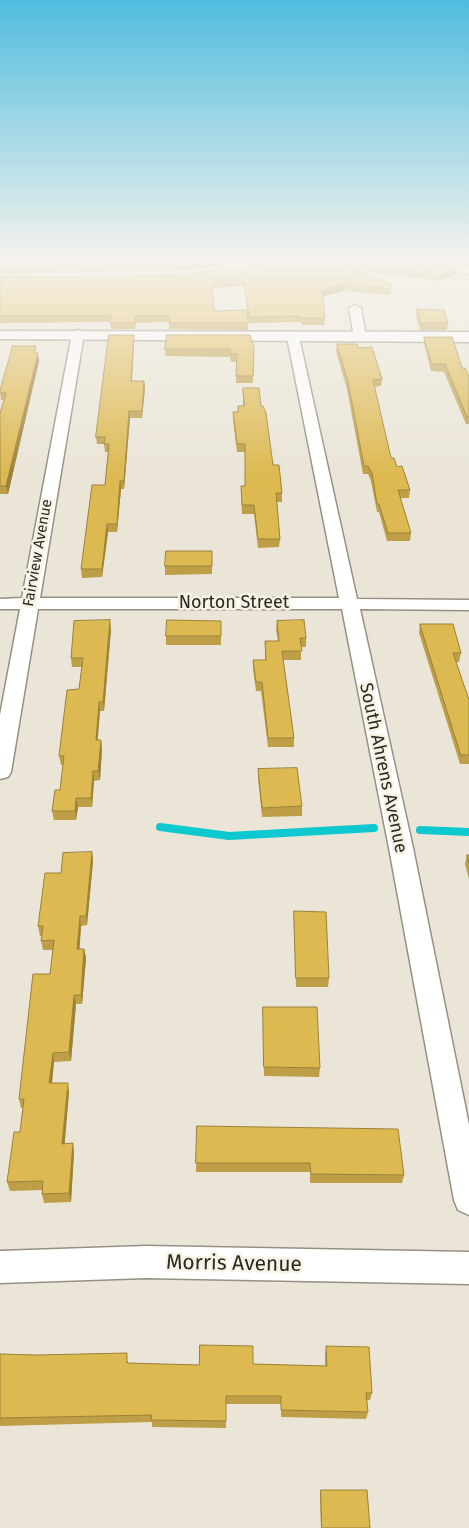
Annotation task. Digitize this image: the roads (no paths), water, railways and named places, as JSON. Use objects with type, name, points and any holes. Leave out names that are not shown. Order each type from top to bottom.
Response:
[{"type":"street","points":[[359,331],[360,337]]},
{"type":"street","name":"Fairview Avenue","points":[[0,772],[78,334]]},
{"type":"street","points":[[0,335],[469,337]]},
{"type":"street","name":"South Ahrens Avenue","points":[[293,337],[402,858],[469,1200]]},
{"type":"street","name":"Norton Street","points":[[0,604],[469,604]]},
{"type":"street","name":"Morris Avenue","points":[[0,1267],[146,1262],[469,1268]]},
{"type":"waterway","points":[[160,827],[229,836],[374,828]]},
{"type":"waterway","points":[[420,830],[469,832]]}]
